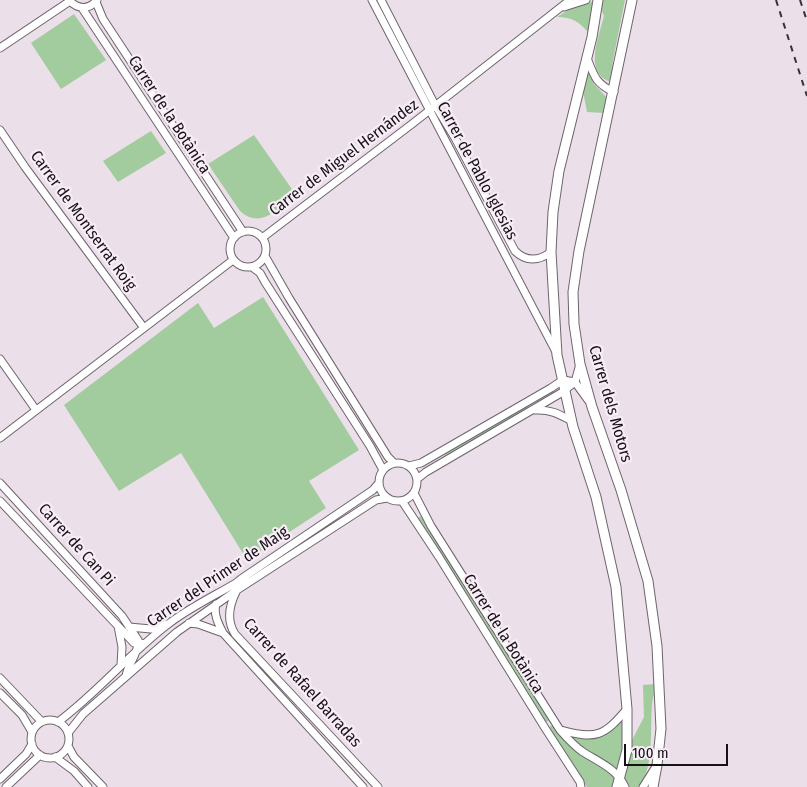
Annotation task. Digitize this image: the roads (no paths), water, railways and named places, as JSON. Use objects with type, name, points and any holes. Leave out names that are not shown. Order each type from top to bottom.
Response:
[{"type":"street","points":[[0,48],[70,0],[74,5],[82,8],[89,7],[96,1]]},
{"type":"street","name":"Carrer de Pablo Iglesias","points":[[372,0],[432,108],[455,138],[515,251],[521,256],[531,259],[541,258],[551,252]]},
{"type":"street","name":"Carrer de Pablo Iglesias","points":[[381,0],[432,108],[557,355]]},
{"type":"street","name":"Carrer de Miguel Hernández","points":[[262,238],[570,0]]},
{"type":"street","name":"Carrer de Miguel Hernández","points":[[562,8],[586,0]]},
{"type":"street","points":[[598,0],[587,58],[559,171],[553,212],[551,252],[557,355],[572,421],[596,497],[616,587],[627,709],[627,750],[621,778],[617,787]]},
{"type":"street","points":[[628,0],[629,19]]},
{"type":"street","name":"Carrer dels Motors","points":[[632,0],[573,292],[574,324],[580,364],[648,581],[660,682],[661,729],[657,765],[652,787]]},
{"type":"street","name":"Carrer de la Botànica","points":[[96,1],[103,19],[243,232]]},
{"type":"street","name":"Carrer de la Botànica","points":[[82,8],[234,238]]},
{"type":"street","points":[[587,58],[594,75],[602,86],[614,92]]},
{"type":"street","name":"Carrer de Montserrat Roig","points":[[0,130],[25,167],[144,328]]},
{"type":"street","points":[[243,232],[256,233],[262,238],[266,247],[264,256],[259,263],[252,267],[244,267],[233,260],[230,248],[234,238],[243,232]]},
{"type":"street","points":[[264,256],[388,457],[394,463]]},
{"type":"street","points":[[0,438],[233,260]]},
{"type":"street","points":[[252,267],[260,273],[370,446],[383,470]]},
{"type":"street","points":[[0,359],[36,410]]},
{"type":"street","points":[[417,479],[533,411],[565,390],[575,382],[580,364]]},
{"type":"street","points":[[409,466],[421,463],[563,380],[575,382],[592,407]]},
{"type":"street","points":[[533,411],[543,409],[554,411],[572,421]]},
{"type":"street","points":[[394,463],[409,466],[417,479],[414,493],[402,501],[387,498],[378,484],[383,470],[394,463]]},
{"type":"street","name":"Carrer de Can Pi","points":[[0,483],[115,609],[130,627],[138,643]]},
{"type":"street","name":"Carrer del Primer de Maig","points":[[68,733],[83,714],[173,635],[216,605],[237,586],[367,494],[378,484]]},
{"type":"street","name":"Carrer de la Botànica","points":[[414,493],[431,526],[560,730],[582,752],[599,761],[621,778],[625,787]]},
{"type":"street","name":"Carrer del Primer de Maig","points":[[58,722],[168,624],[237,586],[376,500],[387,498]]},
{"type":"street","name":"Carrer de Can Pi","points":[[0,501],[134,643],[138,643]]},
{"type":"street","name":"Carrer de la Botànica","points":[[402,501],[582,785]]},
{"type":"street","name":"Carrer de Rafael Barradas","points":[[237,586],[229,614],[231,627],[235,634],[378,787]]},
{"type":"street","name":"Carrer de Rafael Barradas","points":[[216,605],[217,620],[223,633],[363,787]]},
{"type":"street","name":"Carrer de Rafael Barradas","points":[[189,623],[198,624],[223,633]]},
{"type":"street","points":[[130,627],[151,629],[168,624]]},
{"type":"street","points":[[118,626],[122,647],[121,665]]},
{"type":"street","points":[[126,676],[128,666],[134,659],[137,651],[138,643],[147,643],[164,634],[173,635]]},
{"type":"street","points":[[0,678],[42,722]]},
{"type":"street","points":[[0,694],[22,715],[32,732],[32,744],[37,753],[49,758],[55,757],[68,746]]},
{"type":"street","points":[[560,730],[584,736],[600,733],[612,726],[627,709]]},
{"type":"street","points":[[32,732],[42,722],[51,719],[65,727],[68,733],[68,746],[74,757],[103,787]]},
{"type":"street","points":[[0,779],[26,754],[32,744]]},
{"type":"street","points":[[6,787],[40,755]]},
{"type":"street","points":[[55,757],[74,771],[88,787]]},
{"type":"street","points":[[643,787],[657,765]]},
{"type":"railway","points":[[776,0],[807,96]]},
{"type":"railway","points":[[800,0],[807,21]]}]
